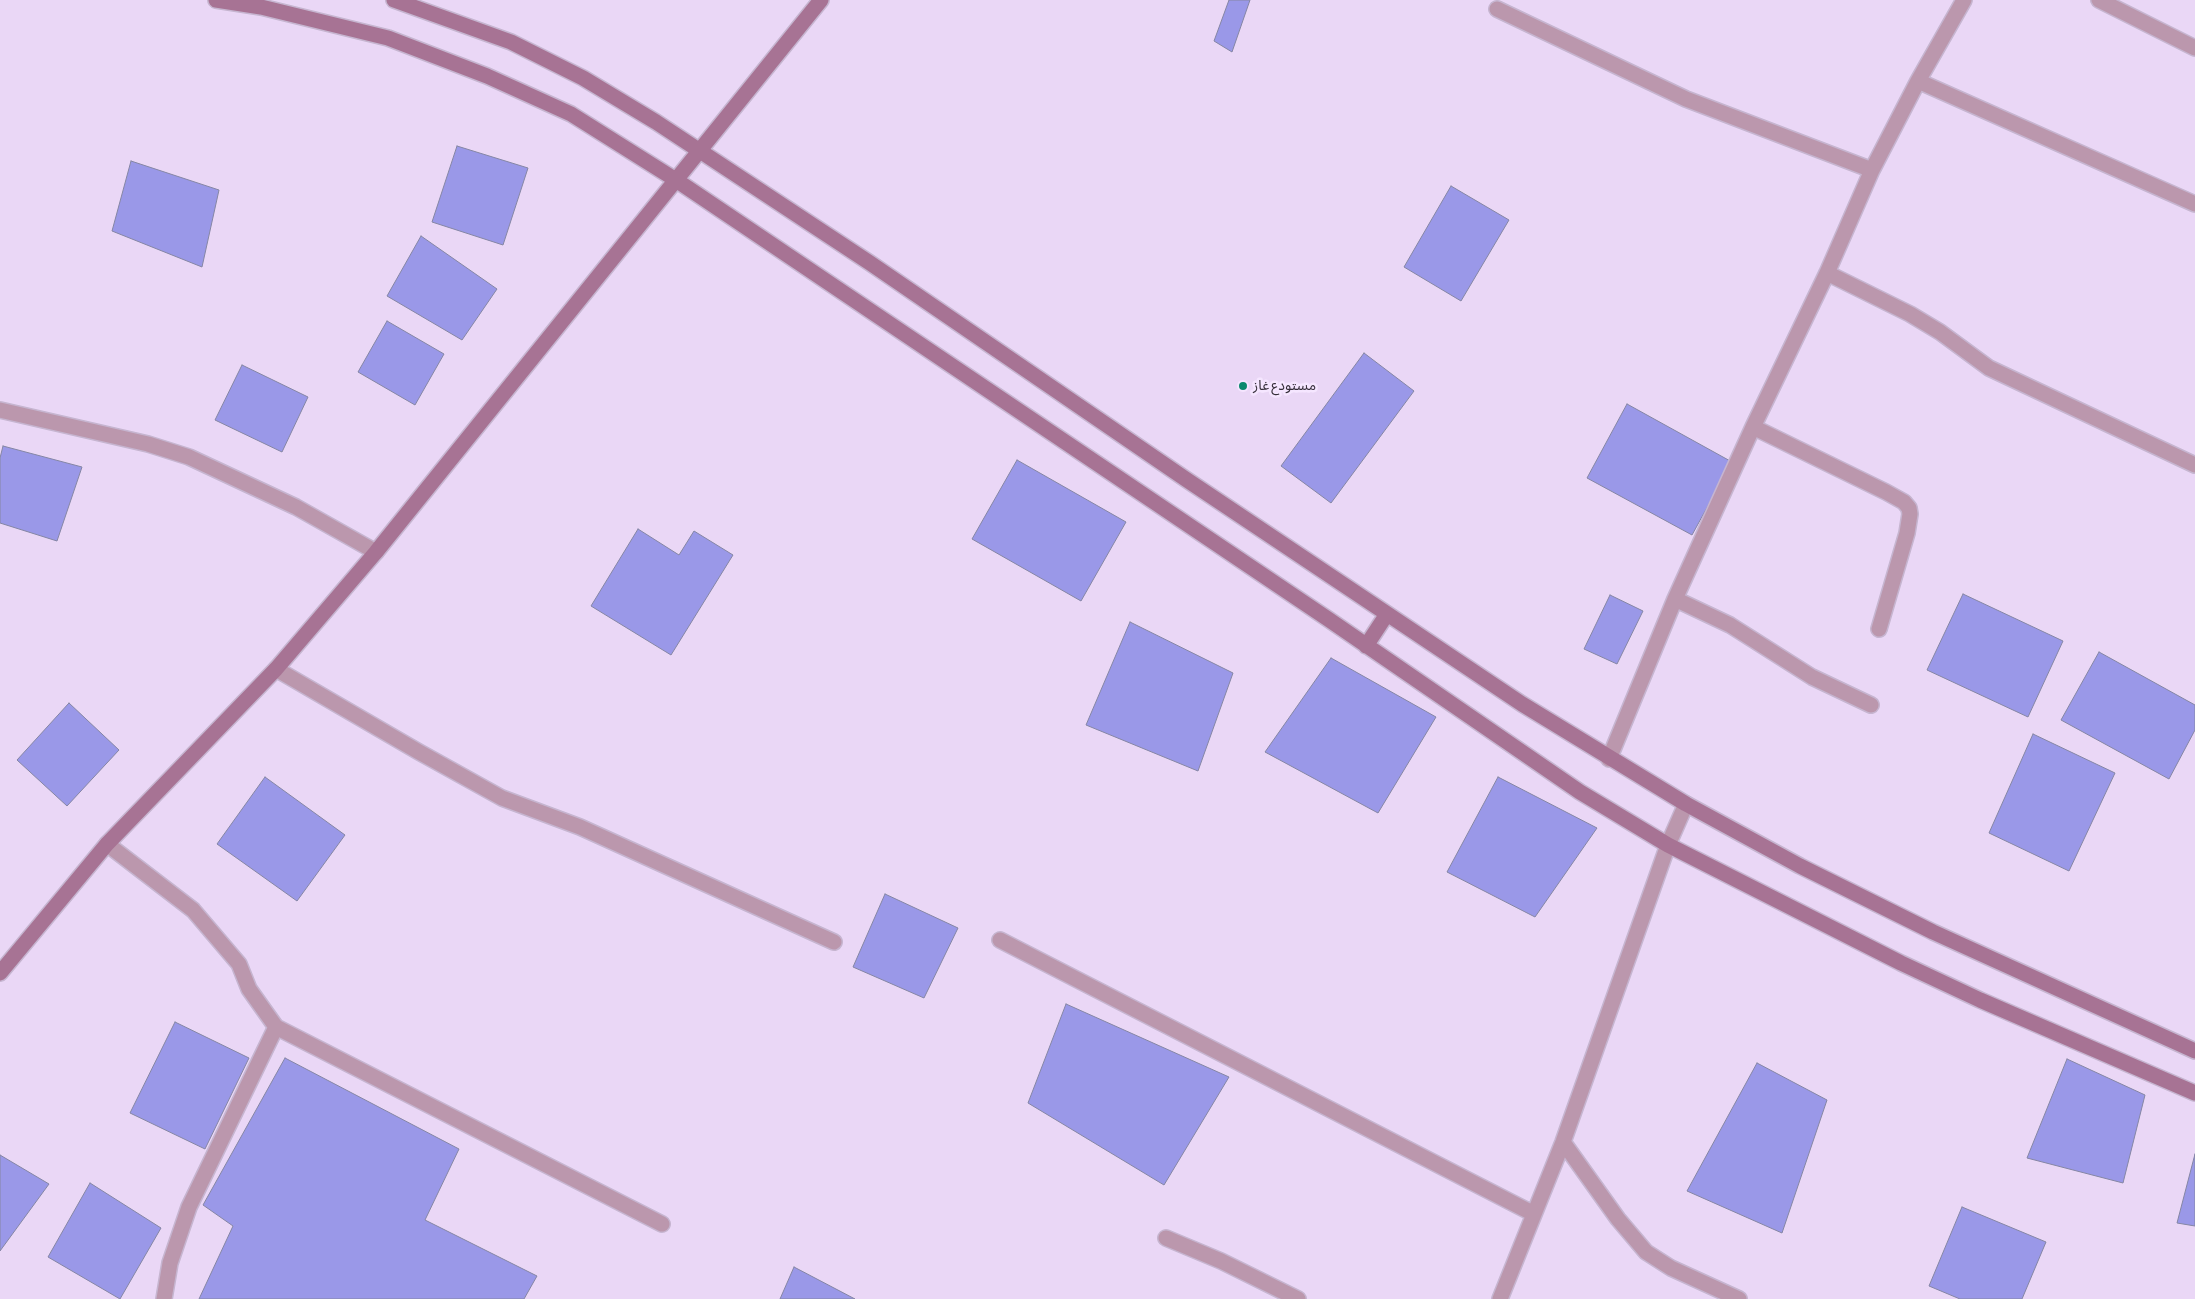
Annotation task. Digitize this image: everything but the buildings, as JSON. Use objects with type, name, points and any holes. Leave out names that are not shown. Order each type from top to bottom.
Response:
[{"type":"main road","points":[[216,0],[261,7],[388,38],[487,76],[571,114],[676,180],[1580,792],[1668,846],[1909,968],[2195,1093]]},
{"type":"main road","points":[[394,0],[520,47],[582,78],[656,122],[870,263],[1187,480],[1522,704],[1609,759],[1686,804],[1800,866],[1934,932],[2195,1051]]},
{"type":"main road","points":[[3,965],[106,844],[276,669],[376,552],[676,180],[701,152],[821,0]]},
{"type":"main road","points":[[1366,646],[1387,614]]},
{"type":"street","points":[[1609,759],[1675,600],[1753,427],[1827,273],[1872,170],[1918,81],[1964,0]]},
{"type":"street","points":[[2099,0],[2195,48]]},
{"type":"street","points":[[1497,10],[1686,99],[1872,170]]},
{"type":"street","points":[[1918,81],[2195,204]]},
{"type":"street","points":[[1827,273],[1910,314],[1940,332],[1989,368],[2195,465]]},
{"type":"street","points":[[0,410],[176,452],[296,507],[376,552]]},
{"type":"street","points":[[1753,427],[1886,492],[1904,502],[1909,508],[1907,533],[1879,629]]},
{"type":"street","points":[[1675,600],[1730,625],[1812,677],[1871,705]]},
{"type":"street","points":[[276,669],[502,798],[580,827],[834,942]]},
{"type":"street","points":[[1500,1299],[1563,1142],[1668,846],[1686,804]]},
{"type":"street","points":[[106,844],[192,910],[239,964],[249,989],[276,1027],[662,1224]]},
{"type":"street","points":[[1000,940],[1534,1214]]},
{"type":"street","points":[[164,1299],[170,1263],[188,1207],[276,1027]]},
{"type":"street","points":[[1563,1142],[1618,1219],[1646,1252],[1671,1268],[1739,1299]]},
{"type":"street","points":[[1166,1238],[1298,1299]]},
{"type":"place","name":"مستودع غاز","points":[[1243,386]]}]
